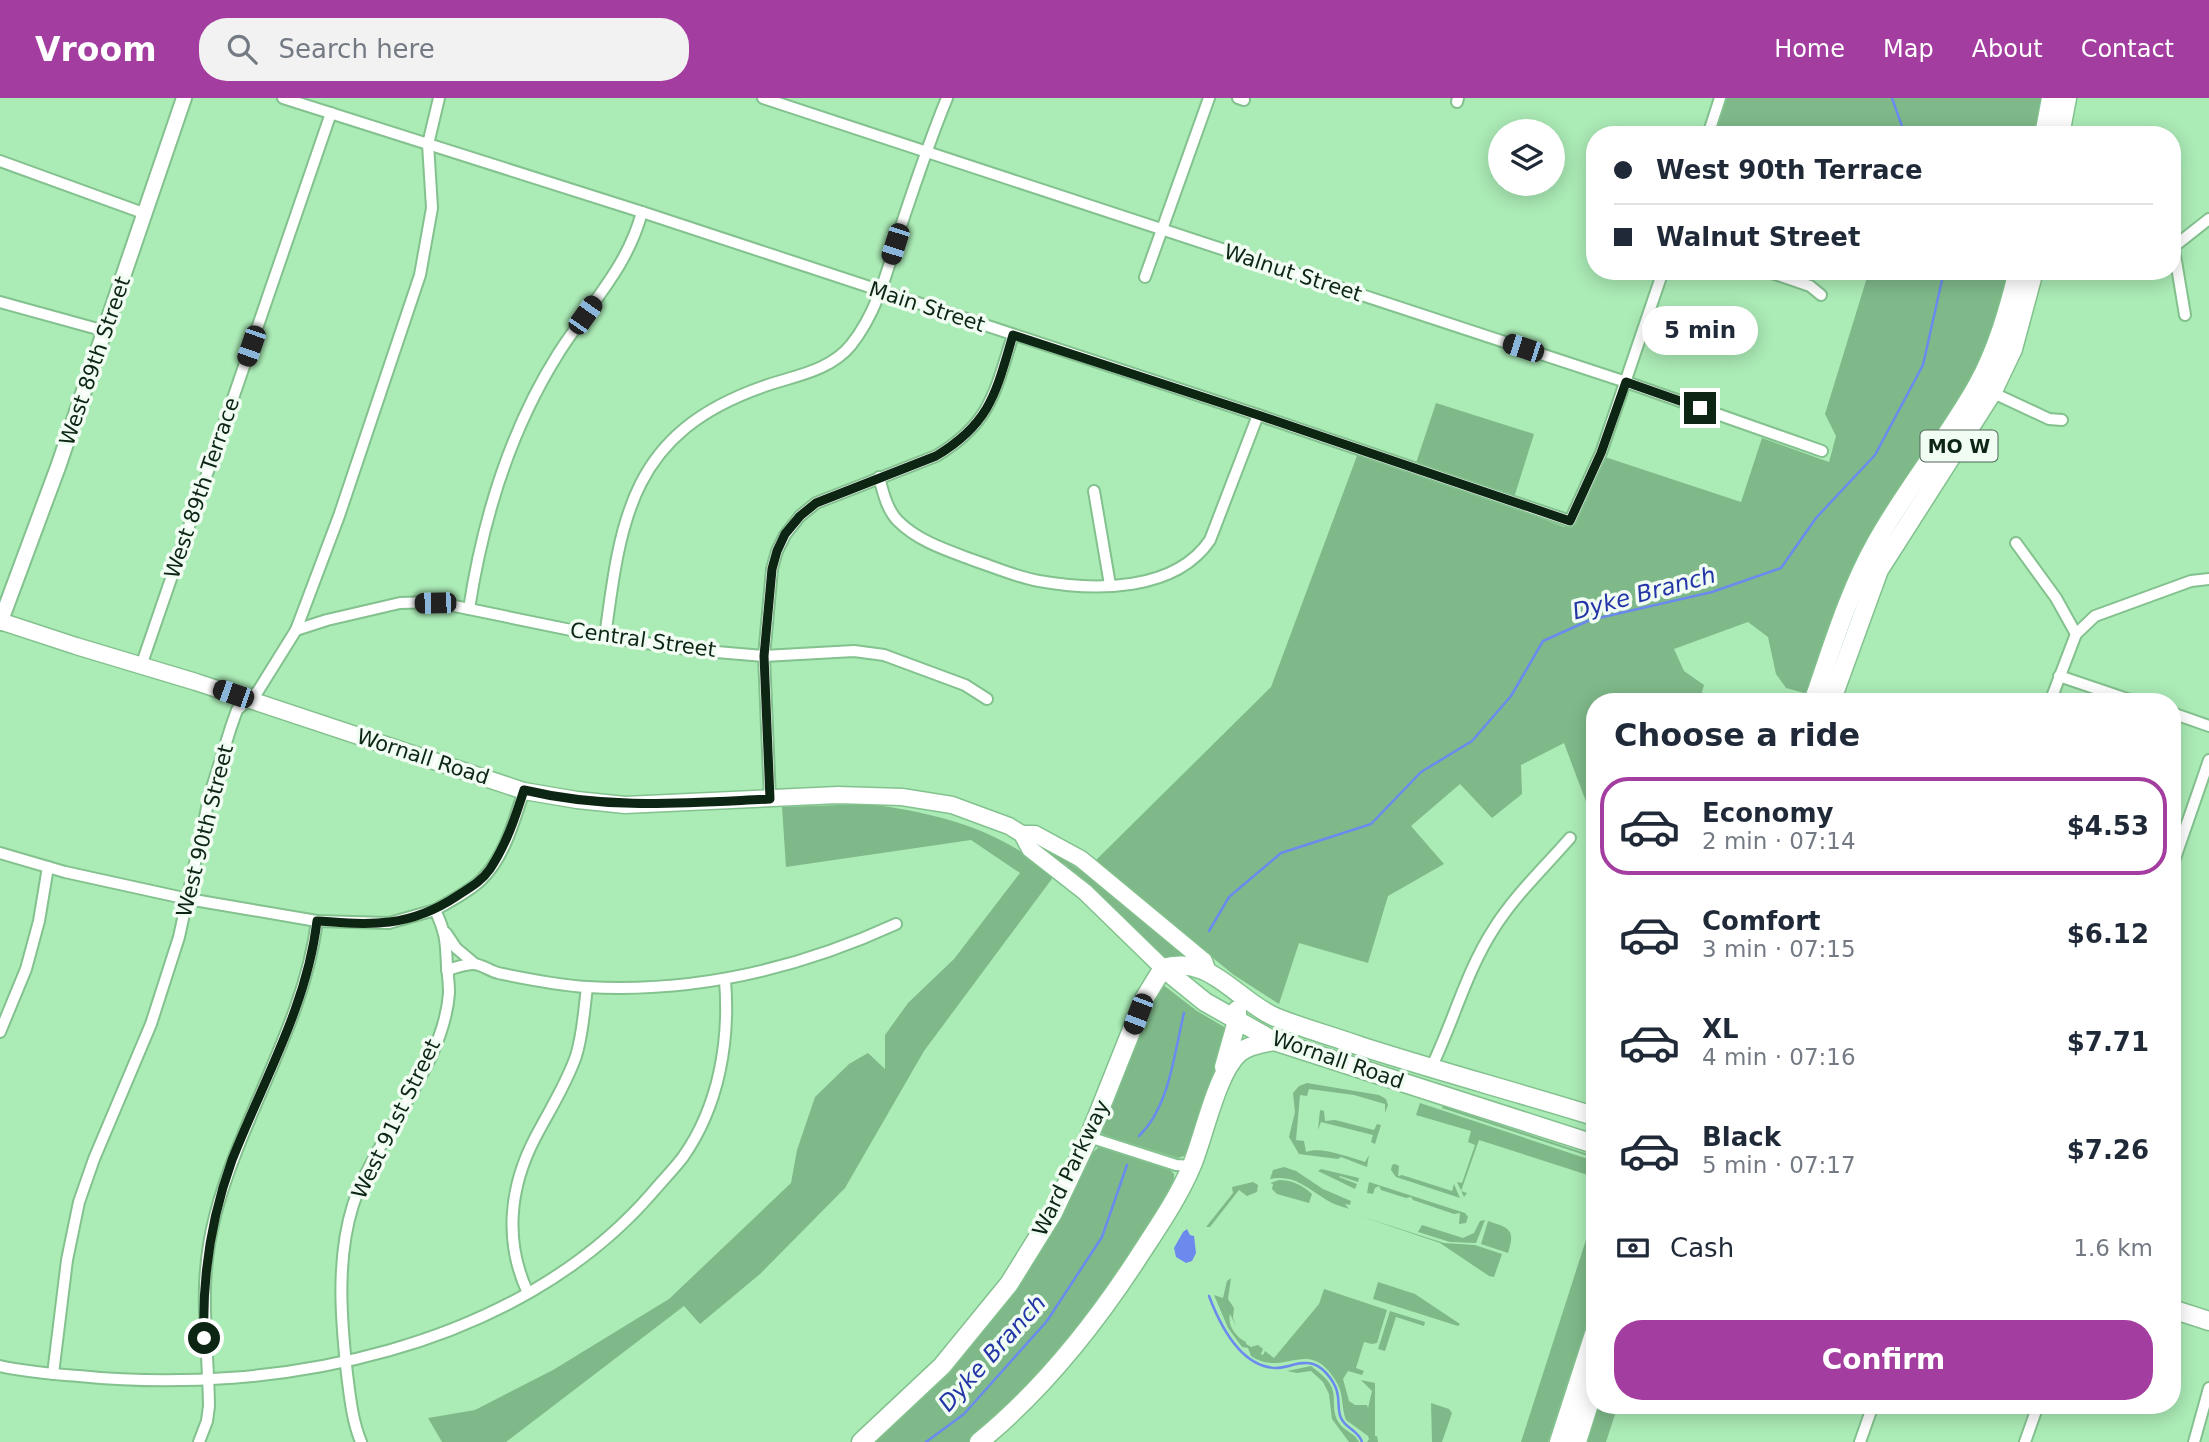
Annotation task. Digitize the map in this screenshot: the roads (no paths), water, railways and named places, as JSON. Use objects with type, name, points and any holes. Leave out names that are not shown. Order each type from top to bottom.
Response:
[{"type":"main road","points":[[2046,126],[2051,98]]},
{"type":"main road","points":[[2062,126],[2067,98]]},
{"type":"main road","name":"MO W","points":[[1985,389],[2016,280]]},
{"type":"main road","name":"MO W","points":[[1817,693],[1854,611],[1985,389],[2013,349],[2032,280]]},
{"type":"main road","name":"MO W","points":[[1833,693],[1854,611]]},
{"type":"main road","name":"Wornall Road","points":[[0,621],[524,790],[577,800],[625,805],[838,795],[884,795],[952,805],[1022,834],[1035,834],[1081,859],[1204,961],[1207,969],[1235,992],[1271,1015],[1431,1068],[1586,1114]]},
{"type":"main road","name":"Wornall Road","points":[[1022,834],[1030,849],[1085,892],[1163,968],[1205,1002],[1237,1021],[1274,1041],[1586,1141]]},
{"type":"main road","points":[[1163,968],[1174,964],[1207,969]]},
{"type":"main road","name":"Ward Parkway","points":[[861,1442],[942,1366],[1009,1284],[1053,1213],[1089,1137],[1144,999],[1163,968]]},
{"type":"main road","points":[[1224,1074],[1224,1062],[1237,1021],[1235,992]]},
{"type":"main road","points":[[979,1442],[1010,1417],[1061,1362],[1103,1310],[1165,1217],[1192,1166],[1224,1074],[1239,1052],[1274,1041]]},
{"type":"main road","points":[[1554,1104],[1572,1102],[1586,1106]]},
{"type":"main road","points":[[2181,1312],[2209,1321]]},
{"type":"main road","points":[[1559,1442],[1586,1359]]},
{"type":"main road","points":[[1577,1442],[1586,1413]]},
{"type":"street","name":"West 89th Street","points":[[0,621],[106,331],[184,98]]},
{"type":"street","name":"Main Street","points":[[283,98],[642,212],[1570,521],[1601,453],[1626,382]]},
{"type":"street","name":"West 90th Street","points":[[53,1374],[67,1260],[79,1202],[94,1158],[151,1024],[179,937],[220,758],[237,710],[258,691],[296,630],[339,516],[420,275],[432,208],[428,144],[439,98]]},
{"type":"street","name":"Walnut Street","points":[[763,98],[1626,382],[1822,451]]},
{"type":"street","points":[[604,638],[613,574],[629,508],[642,480],[660,452],[683,429],[710,409],[760,388],[818,369],[838,358],[850,346],[862,329],[880,291],[926,150],[947,98]]},
{"type":"street","points":[[1145,277],[1209,98]]},
{"type":"street","points":[[1706,98],[1720,100],[1711,126]]},
{"type":"street","name":"West 89th Terrace","points":[[141,666],[331,113]]},
{"type":"street","points":[[0,161],[146,214]]},
{"type":"street","points":[[470,609],[486,520],[515,435],[558,353],[625,258],[642,212]]},
{"type":"street","points":[[2181,242],[2209,219]]},
{"type":"street","points":[[1626,382],[1660,280]]},
{"type":"street","points":[[1792,280],[1810,286],[1821,295]]},
{"type":"street","points":[[2179,280],[2185,315]]},
{"type":"street","points":[[0,302],[106,331]]},
{"type":"street","points":[[770,799],[764,656],[772,569],[785,534],[800,516],[816,503],[936,456],[954,445],[984,415],[994,396],[1013,335]]},
{"type":"street","points":[[1985,389],[2049,419],[2062,420]]},
{"type":"street","points":[[879,477],[887,504],[895,519],[913,534],[930,543],[1038,581],[1087,586],[1139,582],[1171,574],[1188,565],[1206,547],[1258,415]]},
{"type":"street","points":[[1094,491],[1110,585]]},
{"type":"street","points":[[2016,543],[2056,598],[2076,634]]},
{"type":"street","points":[[2053,693],[2076,634],[2095,616],[2191,581],[2209,579]]},
{"type":"street","name":"Central Street","points":[[296,630],[400,603],[435,603],[604,638],[764,656],[854,651],[884,655],[965,685],[987,699]]},
{"type":"street","points":[[2059,676],[2109,693]]},
{"type":"street","points":[[2181,716],[2209,726]]},
{"type":"street","points":[[2181,841],[2209,760]]},
{"type":"street","points":[[0,853],[48,867],[188,899],[317,921],[389,923],[435,910],[481,881],[509,836],[524,790]]},
{"type":"street","points":[[1431,1068],[1479,954],[1493,930],[1512,904],[1570,838]]},
{"type":"street","points":[[0,1032],[26,969],[39,921],[48,867]]},
{"type":"street","name":"West 91st Street","points":[[360,1442],[353,1416],[346,1361],[341,1298],[344,1251],[352,1208],[369,1166],[438,1040],[449,993],[445,931],[435,910]]},
{"type":"street","points":[[198,1442],[207,1421],[209,1406],[203,1310],[204,1278],[215,1215],[232,1163],[303,989],[313,954],[317,921]]},
{"type":"street","points":[[445,931],[456,948],[475,964],[493,971],[587,987],[657,988],[725,980],[776,969],[817,957],[896,924]]},
{"type":"street","points":[[447,970],[475,964]]},
{"type":"street","points":[[0,1366],[53,1374],[139,1380],[207,1380],[274,1374],[346,1361],[417,1341],[479,1317],[528,1293],[577,1263],[606,1239],[638,1208],[682,1157],[707,1110],[720,1071],[728,1015],[725,980]]},
{"type":"street","points":[[528,1293],[513,1252],[511,1224],[514,1200],[526,1157],[563,1087],[576,1056],[582,1035],[587,987]]},
{"type":"street","points":[[1089,1137],[1176,1165],[1192,1166]]},
{"type":"street","points":[[2194,1442],[2209,1388]]},
{"type":"street","points":[[1860,1442],[1870,1414]]},
{"type":"street","points":[[2025,1442],[2035,1414]]},
{"type":"water","points":[[1187,1229],[1190,1235],[1194,1236],[1196,1253],[1192,1261],[1186,1263],[1176,1257],[1174,1248]]},
{"type":"waterway","name":"Dyke Branch","points":[[1892,98],[1902,126]]},
{"type":"waterway","name":"Dyke Branch","points":[[1209,931],[1229,897],[1281,853],[1371,824],[1421,772],[1472,741],[1511,696],[1543,641],[1590,620],[1712,592],[1781,568],[1816,518],[1875,455],[1923,365],[1942,280]]},
{"type":"waterway","name":"Dyke Branch","points":[[1139,1136],[1158,1110],[1164,1094],[1184,1013]]},
{"type":"waterway","name":"Dyke Branch","points":[[926,1442],[964,1414],[1047,1321],[1102,1237],[1127,1165]]},
{"type":"waterway","points":[[1209,1296],[1233,1342],[1252,1360],[1263,1366],[1276,1368],[1308,1363],[1326,1373],[1337,1392],[1341,1418],[1362,1442]]}]
